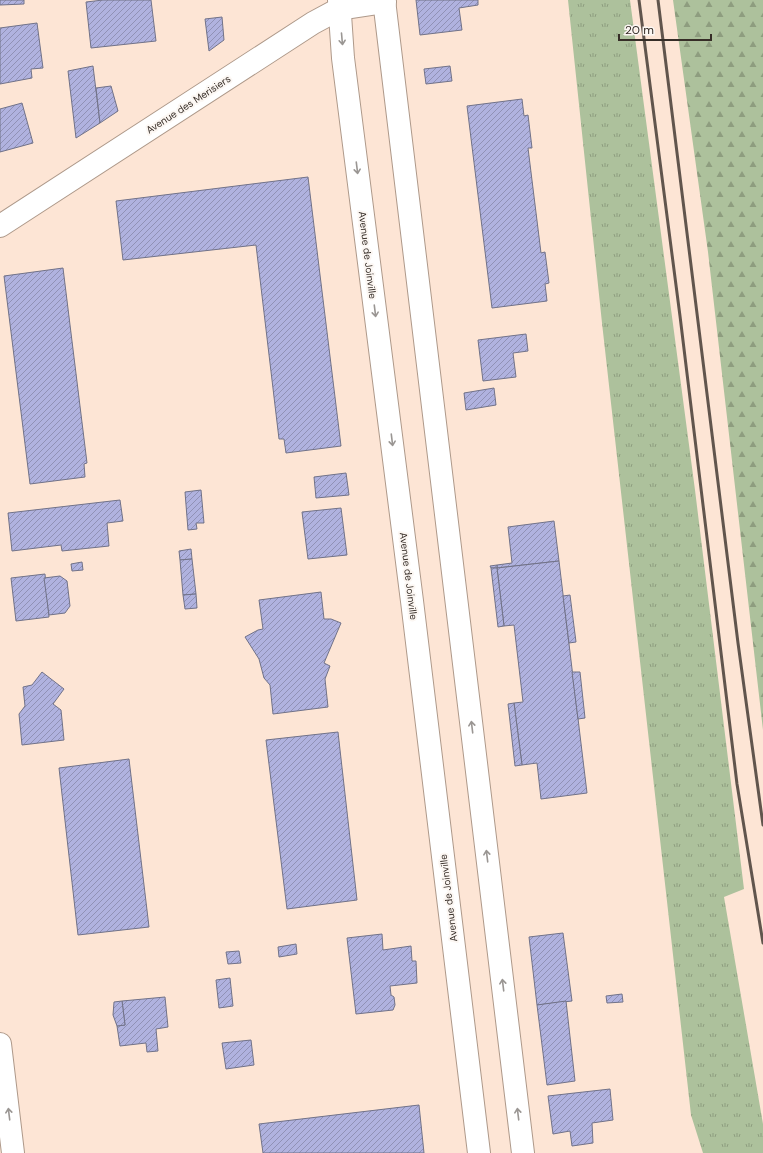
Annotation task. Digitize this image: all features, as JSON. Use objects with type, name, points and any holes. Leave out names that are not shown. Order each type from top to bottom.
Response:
[{"type":"main road","name":"Avenue des Merisiers","points":[[0,226],[313,23],[339,4],[385,1]]},
{"type":"main road","points":[[385,1],[523,1153]]},
{"type":"main road","name":"Avenue de Joinville","points":[[339,4],[343,58],[410,585],[479,1153]]},
{"type":"main road","points":[[0,1044],[13,1153]]},
{"type":"green space","points":[[568,0],[630,0],[695,490],[744,889],[724,897],[763,1124],[763,1153],[703,1153],[691,1115],[602,323]]},
{"type":"green space","points":[[673,0],[763,0],[763,730],[708,252]]},
{"type":"building","points":[[0,0],[24,0],[24,4],[0,5]]},
{"type":"building","points":[[103,0],[151,0],[156,41],[91,48],[86,2]]},
{"type":"building","points":[[416,0],[478,0],[478,5],[459,8],[462,30],[420,35]]},
{"type":"building","points":[[222,17],[224,40],[209,51],[205,19]]},
{"type":"building","points":[[37,23],[43,68],[31,69],[32,78],[0,84],[0,28]]},
{"type":"building","points":[[93,66],[100,123],[76,138],[68,71]]},
{"type":"building","points":[[450,66],[452,81],[426,84],[424,69]]},
{"type":"building","points":[[111,86],[118,111],[100,123],[96,88]]},
{"type":"building","points":[[522,99],[524,116],[528,115],[532,148],[528,148],[541,253],[545,252],[549,283],[545,284],[547,301],[492,308],[467,106]]},
{"type":"building","points":[[22,103],[33,143],[0,152],[0,109]]},
{"type":"building","points":[[308,177],[341,446],[286,453],[284,439],[279,439],[256,245],[123,260],[116,201]]},
{"type":"building","points":[[63,268],[87,463],[84,464],[85,477],[30,484],[4,276]]},
{"type":"building","points":[[526,334],[528,351],[513,353],[516,377],[483,381],[478,340]]},
{"type":"building","points":[[494,388],[496,405],[466,410],[464,393]]},
{"type":"building","points":[[346,473],[349,495],[316,498],[314,477]]},
{"type":"building","points":[[201,490],[204,523],[196,523],[197,529],[188,530],[185,492]]},
{"type":"building","points":[[120,500],[123,521],[107,523],[109,546],[62,551],[61,545],[12,551],[8,513]]},
{"type":"building","points":[[341,508],[347,555],[308,559],[302,512]]},
{"type":"building","points":[[554,521],[559,561],[497,568],[497,565],[512,563],[508,527]]},
{"type":"building","points":[[191,549],[192,559],[180,560],[179,551]]},
{"type":"building","points":[[192,559],[196,594],[183,595],[180,560]]},
{"type":"building","points":[[559,561],[587,793],[541,799],[537,763],[522,765],[514,703],[523,702],[514,625],[504,626],[497,568]]},
{"type":"building","points":[[82,562],[83,570],[72,571],[71,564]]},
{"type":"building","points":[[497,565],[497,568],[491,568],[490,566]]},
{"type":"building","points":[[491,568],[497,568],[504,626],[498,627]]},
{"type":"building","points":[[45,574],[49,617],[16,621],[11,578]]},
{"type":"building","points":[[60,576],[67,581],[70,606],[65,613],[49,615],[44,578]]},
{"type":"building","points":[[321,592],[324,619],[331,619],[341,623],[324,663],[330,666],[325,679],[328,707],[273,714],[270,685],[264,678],[259,659],[245,637],[263,629],[259,600]]},
{"type":"building","points":[[196,594],[197,608],[185,609],[183,595]]},
{"type":"building","points":[[570,595],[576,642],[569,643],[563,596]]},
{"type":"building","points":[[42,672],[64,689],[53,704],[61,710],[64,740],[22,745],[19,714],[25,706],[23,687],[32,685]]},
{"type":"building","points":[[572,672],[580,672],[585,718],[578,719]]},
{"type":"building","points":[[514,703],[522,765],[515,766],[508,704]]},
{"type":"building","points":[[338,732],[357,900],[287,909],[266,740]]},
{"type":"building","points":[[129,759],[149,927],[78,935],[59,768]]},
{"type":"building","points":[[563,933],[572,1001],[537,1005],[529,937]]},
{"type":"building","points":[[382,934],[383,950],[411,946],[412,961],[416,961],[417,983],[390,986],[391,995],[394,997],[395,1005],[393,1010],[356,1014],[347,938]]},
{"type":"building","points":[[296,944],[297,954],[279,957],[278,947]]},
{"type":"building","points":[[239,951],[241,963],[228,964],[226,952]]},
{"type":"building","points":[[230,978],[233,1006],[219,1008],[216,980]]},
{"type":"building","points":[[622,994],[623,1002],[607,1003],[606,996]]},
{"type":"building","points":[[165,997],[168,1027],[156,1029],[158,1051],[147,1052],[146,1043],[120,1046],[117,1026],[125,1025],[122,1001]]},
{"type":"building","points":[[122,1001],[125,1025],[117,1026],[113,1015],[114,1002]]},
{"type":"building","points":[[566,1001],[575,1081],[547,1085],[537,1005]]},
{"type":"building","points":[[251,1040],[254,1065],[226,1069],[222,1043]]},
{"type":"building","points":[[610,1089],[613,1120],[592,1123],[593,1143],[572,1146],[570,1131],[553,1134],[548,1096]]},
{"type":"building","points":[[419,1105],[424,1153],[263,1153],[259,1124]]},
{"type":"railway","points":[[639,0],[680,316],[737,784],[763,943]]},
{"type":"railway","points":[[658,0],[738,643],[763,825]]}]
